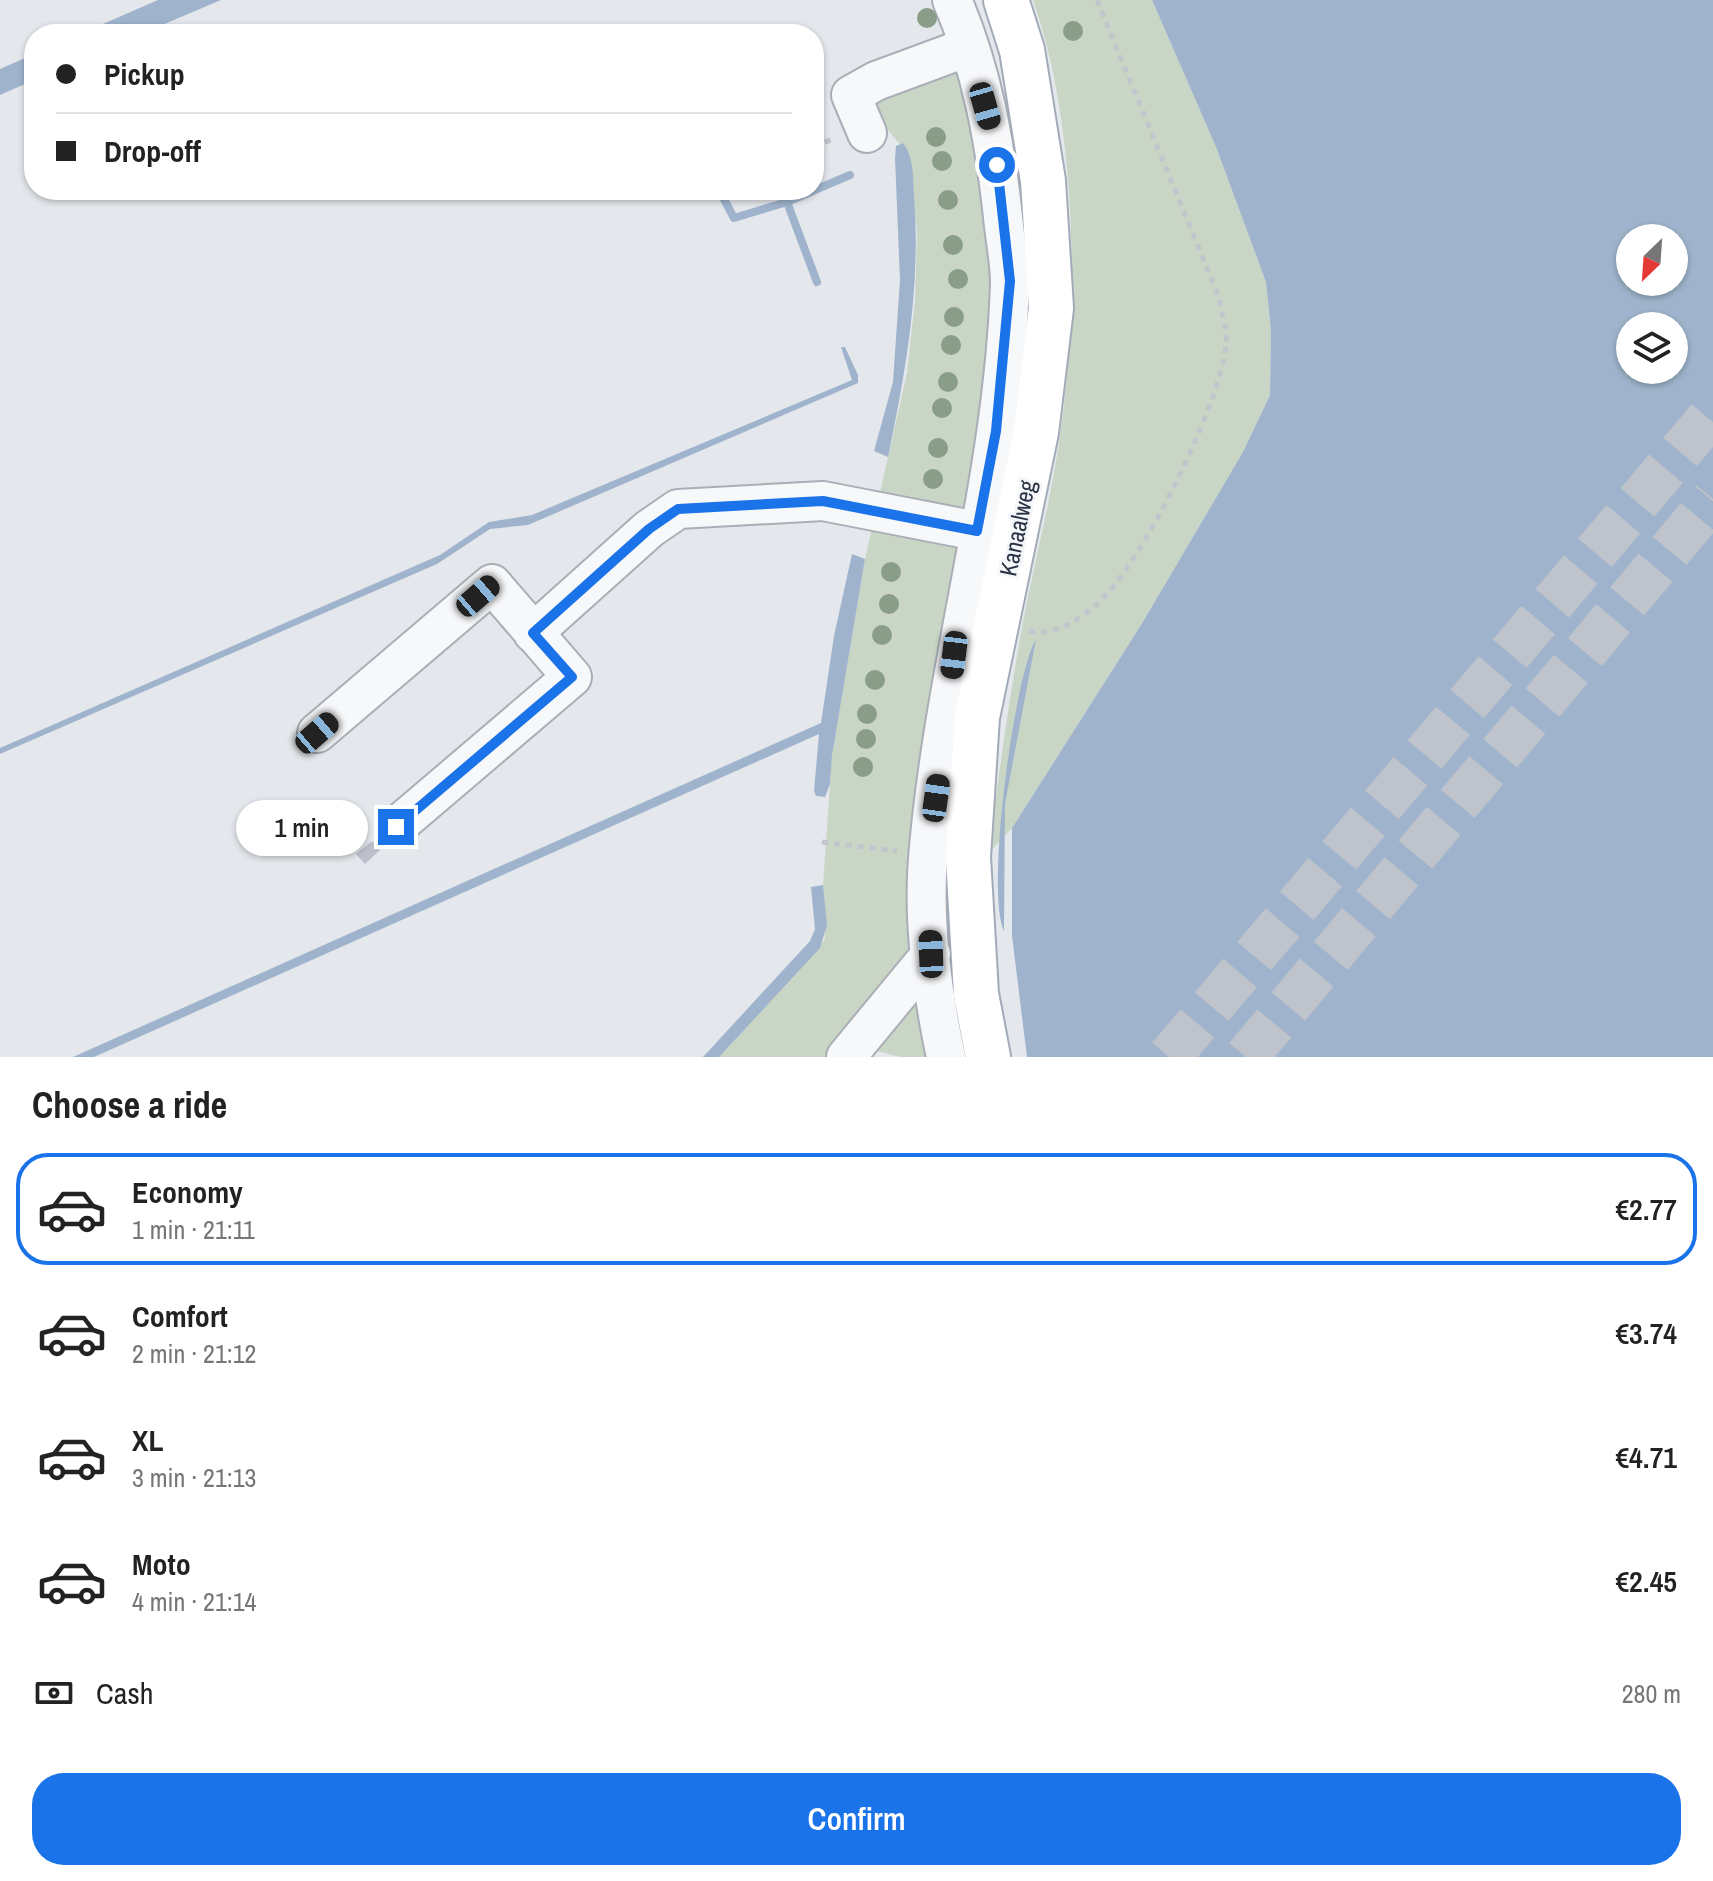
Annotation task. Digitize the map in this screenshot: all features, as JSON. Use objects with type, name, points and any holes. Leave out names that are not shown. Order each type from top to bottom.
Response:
[{"type":"main road","name":"Kanaalweg","points":[[988,1057],[976,994],[968,857],[977,717],[1036,432],[1051,308],[1043,181],[1022,50],[1006,0]]},
{"type":"street","points":[[946,1057],[937,1015],[931,954],[928,855],[954,655],[996,431],[1010,281],[994,136],[952,0]]},
{"type":"street","points":[[867,133],[851,95],[876,81],[968,47]]},
{"type":"street","points":[[533,633],[649,529],[678,509],[823,501],[977,531]]},
{"type":"street","points":[[317,733],[492,584],[572,677],[396,827]]},
{"type":"street","points":[[851,1056],[931,954]]},
{"type":"path","points":[[997,624],[1037,632],[1066,627],[1098,604],[1128,564],[1172,489],[1203,426],[1227,343],[1219,297],[1097,0]]},
{"type":"path","points":[[822,842],[928,855]]},
{"type":"green space","points":[[1033,0],[1152,0],[1216,147],[1266,282],[1271,331],[1270,395],[1243,452],[1141,625],[1012,828],[988,854],[1015,666],[1055,467],[1069,355],[1071,232],[1067,170],[1060,110]]},
{"type":"green space","points":[[953,65],[967,80],[997,324],[924,948],[828,1057],[719,1057],[825,939],[823,885],[832,756],[865,559],[907,373],[915,300],[917,231],[909,155],[888,130],[874,95]]},
{"type":"green space","points":[[910,998],[929,1003],[936,1057],[900,1057],[863,1047]]},
{"type":"water","points":[[158,0],[221,0],[165,24],[103,24]]},
{"type":"water","points":[[1152,0],[1713,0],[1713,1057],[1027,1057],[1012,936],[1012,828],[1141,625],[1243,452],[1270,395],[1271,331],[1266,282],[1216,147]]},
{"type":"water","points":[[24,58],[24,84],[0,95],[0,69]]},
{"type":"water","points":[[903,143],[913,175],[916,229],[914,295],[901,392],[888,457],[874,451],[893,382],[900,280],[895,158],[896,146]]},
{"type":"water","points":[[841,347],[845,347],[858,375],[858,383],[528,525],[490,529],[437,564],[0,754],[0,748],[440,555],[489,522],[532,515],[852,380]]},
{"type":"water","points":[[852,554],[865,559],[830,784],[825,797],[816,796],[814,791],[819,734],[94,1057],[73,1057],[821,723],[834,636]]},
{"type":"water","points":[[1036,639],[1005,804],[1004,931],[999,909],[998,874],[1005,785],[1019,695]]},
{"type":"water","points":[[823,885],[827,925],[820,948],[719,1057],[703,1057],[810,941],[815,929],[811,887]]},
{"type":"building","points":[[372,841],[380,850],[365,864],[356,854]]},
{"type":"waterway","points":[[824,186],[850,175]]},
{"type":"waterway","points":[[724,200],[734,218],[787,202],[817,282]]},
{"type":"waterway","points":[[787,202],[792,200]]},
{"type":"tunnel","points":[[1169,1057],[1713,413]]},
{"type":"tunnel","points":[[1246,1057],[1713,499]]},
{"type":"route","points":[[396,827],[572,677],[533,633],[649,529],[678,509],[823,501],[977,531],[996,431],[1010,281],[997,165]]}]
